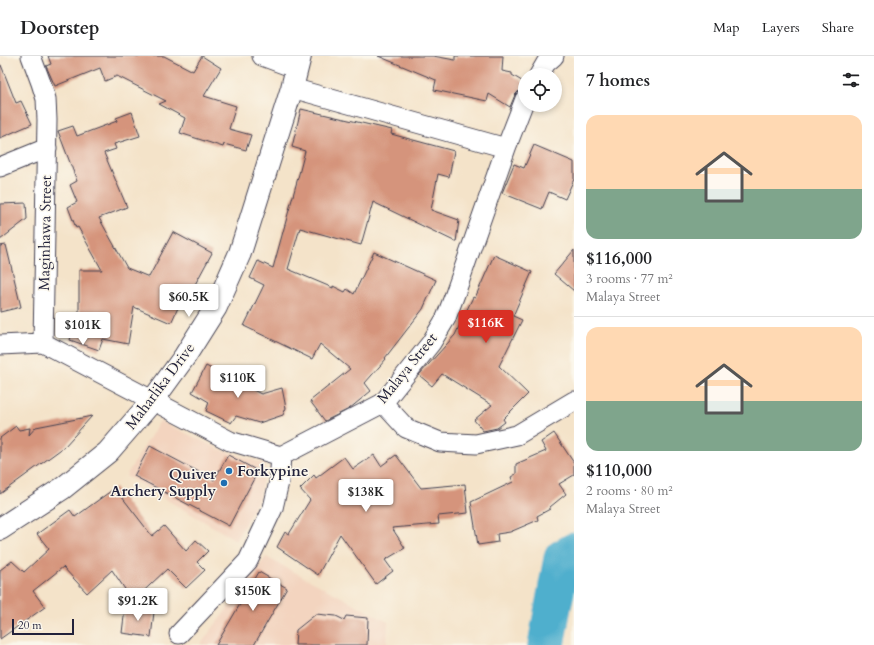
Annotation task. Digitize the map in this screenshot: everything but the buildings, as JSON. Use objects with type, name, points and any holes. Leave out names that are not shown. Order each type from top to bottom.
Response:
[{"type":"street","name":"Maginhawa Street","points":[[31,56],[42,83],[46,99],[48,148],[43,343]]},
{"type":"street","points":[[262,56],[296,71],[506,148]]},
{"type":"street","name":"Maharlika Drive","points":[[0,529],[63,488],[108,452],[153,400],[185,356],[216,306],[240,253],[296,71]]},
{"type":"street","name":"Malaya Street","points":[[281,456],[383,403],[431,343],[446,318],[520,112]]},
{"type":"street","name":"Maginhawa Street","points":[[0,167],[48,148]]},
{"type":"street","points":[[0,345],[43,343],[230,442],[281,456],[279,482],[274,508],[248,561],[179,634]]},
{"type":"street","points":[[383,403],[406,428],[440,442],[476,444],[517,435],[574,401]]},
{"type":"shaded area","points":[[160,421],[219,449],[265,464],[260,496],[236,540],[126,476]]},
{"type":"shaded area","points":[[266,557],[388,622],[387,645],[200,645]]},
{"type":"waterway","points":[[546,645],[562,558],[574,551]]},
{"type":"place","name":"Forkypine","points":[[229,471]]},
{"type":"place","name":"Quiver Archery Supply","points":[[224,483]]}]
